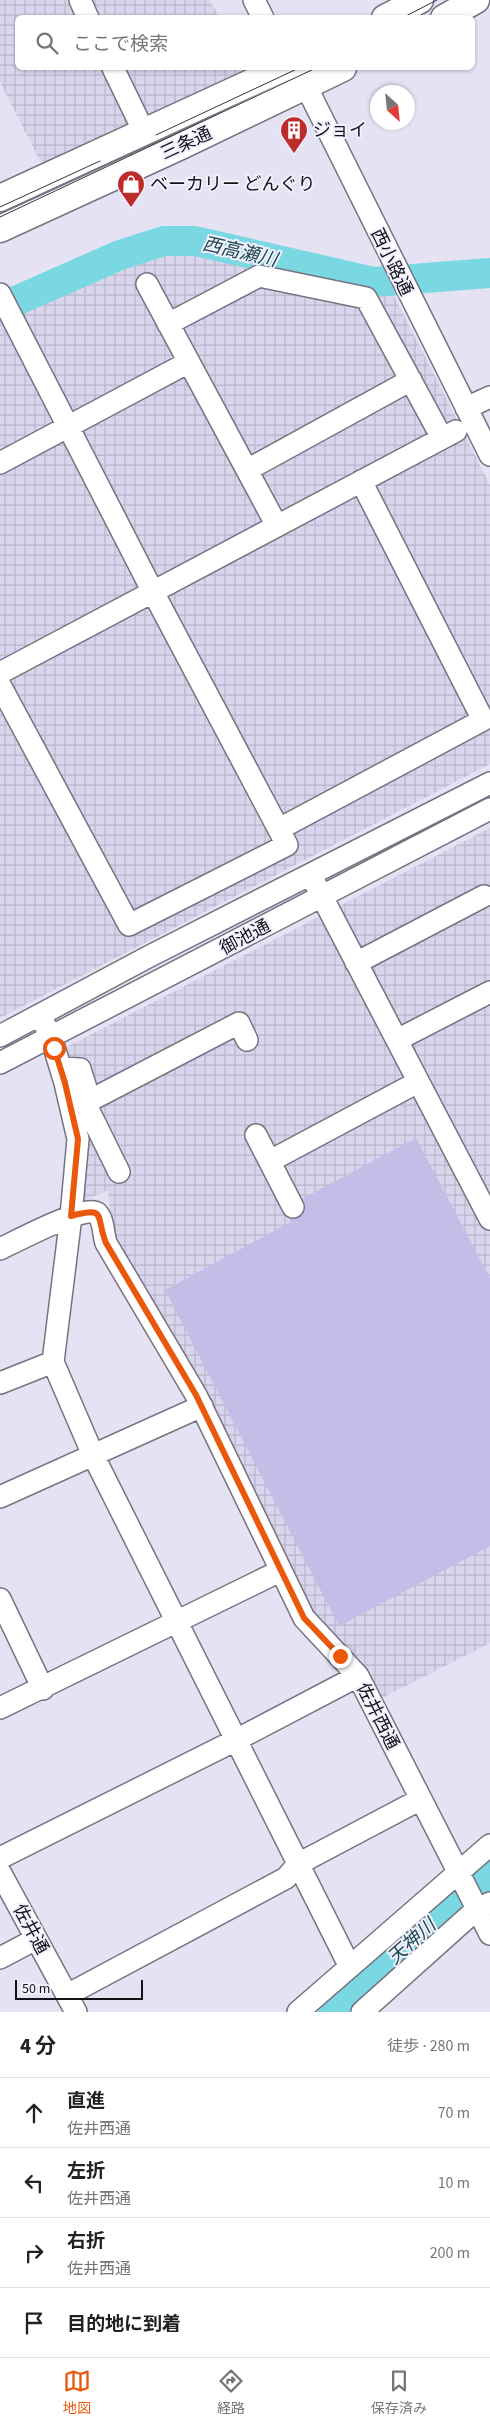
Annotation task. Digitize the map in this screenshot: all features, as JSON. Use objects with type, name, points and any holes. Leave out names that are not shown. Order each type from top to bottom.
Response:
[{"type":"main road","points":[[391,15],[420,0]]},
{"type":"main road","points":[[449,15],[476,0]]},
{"type":"main road","name":"三条通","points":[[0,198],[279,70]]},
{"type":"main road","name":"三条通","points":[[0,229],[301,77],[334,70]]},
{"type":"street","points":[[80,0],[87,15]]},
{"type":"street","points":[[254,0],[262,15]]},
{"type":"street","points":[[114,70],[144,132]]},
{"type":"street","name":"西小路通","points":[[301,77],[490,455]]},
{"type":"street","points":[[0,673],[449,435],[411,380],[366,298],[259,276],[168,324]]},
{"type":"street","points":[[147,284],[277,526]]},
{"type":"street","points":[[0,685],[129,925],[287,845],[152,592],[4,302]]},
{"type":"street","points":[[0,463],[189,362]]},
{"type":"street","points":[[247,470],[411,380]]},
{"type":"street","points":[[466,408],[490,397]]},
{"type":"street","points":[[280,829],[483,720],[361,481]]},
{"type":"street","name":"御池通","points":[[0,1036],[310,874],[490,783]]},
{"type":"street","name":"御池通","points":[[0,1063],[490,809]]},
{"type":"street","points":[[310,874],[490,1219]]},
{"type":"street","points":[[356,963],[484,896]]},
{"type":"street","points":[[396,1040],[490,992]]},
{"type":"street","points":[[40,1015],[51,1037],[61,1068],[78,1139],[71,1216],[53,1362],[93,1455],[350,1967]]},
{"type":"street","points":[[119,1172],[85,1104],[239,1023],[247,1040]]},
{"type":"street","points":[[61,1068],[80,1069],[90,1101]]},
{"type":"street","points":[[270,1161],[418,1082]]},
{"type":"street","points":[[256,1135],[293,1206]]},
{"type":"street","name":"佐井西通","points":[[71,1216],[91,1211],[97,1213],[102,1220],[102,1234],[106,1243],[202,1406],[280,1571],[310,1627],[358,1676],[460,1877],[484,1906],[490,1934]]},
{"type":"street","points":[[0,1249],[71,1216]]},
{"type":"street","points":[[0,1383],[53,1362]]},
{"type":"street","points":[[0,1496],[202,1406]]},
{"type":"street","points":[[0,1708],[280,1571]]},
{"type":"street","points":[[0,1599],[42,1689]]},
{"type":"street","points":[[0,1858],[236,1740],[358,1676]]},
{"type":"street","points":[[72,2004],[286,1878],[298,1864],[420,1799]]},
{"type":"street","points":[[298,2012],[460,1877],[490,1845]]},
{"type":"street","name":"佐井通","points":[[0,1872],[72,2004]]},
{"type":"street","points":[[368,2010],[484,1906]]},
{"type":"street","points":[[0,1958],[36,1939]]},
{"type":"shaded area","points":[[0,0],[210,0],[218,15],[15,15],[15,70],[246,70],[43,167],[0,82]]},
{"type":"shaded area","points":[[184,253],[203,254],[370,295],[393,294],[490,485],[490,764],[0,1018],[0,321],[146,259]]},
{"type":"shaded area","points":[[490,828],[490,1643],[380,1699],[311,1615],[118,1243],[110,1213],[108,1190],[86,1200],[80,1195],[63,1049]]},
{"type":"shaded area","points":[[416,1138],[490,1278],[490,1546],[339,1626],[165,1290],[289,1223],[300,1200]]},
{"type":"waterway","name":"西高瀬川","points":[[0,308],[120,255],[164,241],[195,241],[374,282],[490,273]]},
{"type":"waterway","name":"天神川","points":[[333,2012],[490,1871]]},
{"type":"tram line","points":[[408,15],[437,0]]},
{"type":"tram line","points":[[156,135],[295,70]]},
{"type":"tram line","points":[[0,217],[312,70]]},
{"type":"tram line","points":[[0,207],[100,161]]},
{"type":"place","name":"ジョイ","points":[[294,154]]},
{"type":"place","name":"ベーカリー どんぐり","points":[[131,208]]},
{"type":"route","points":[[54,1048],[65,1083],[78,1139],[71,1216],[91,1211],[97,1213],[102,1220],[102,1234],[106,1243],[196,1395],[304,1618],[318,1636],[340,1656]]}]
